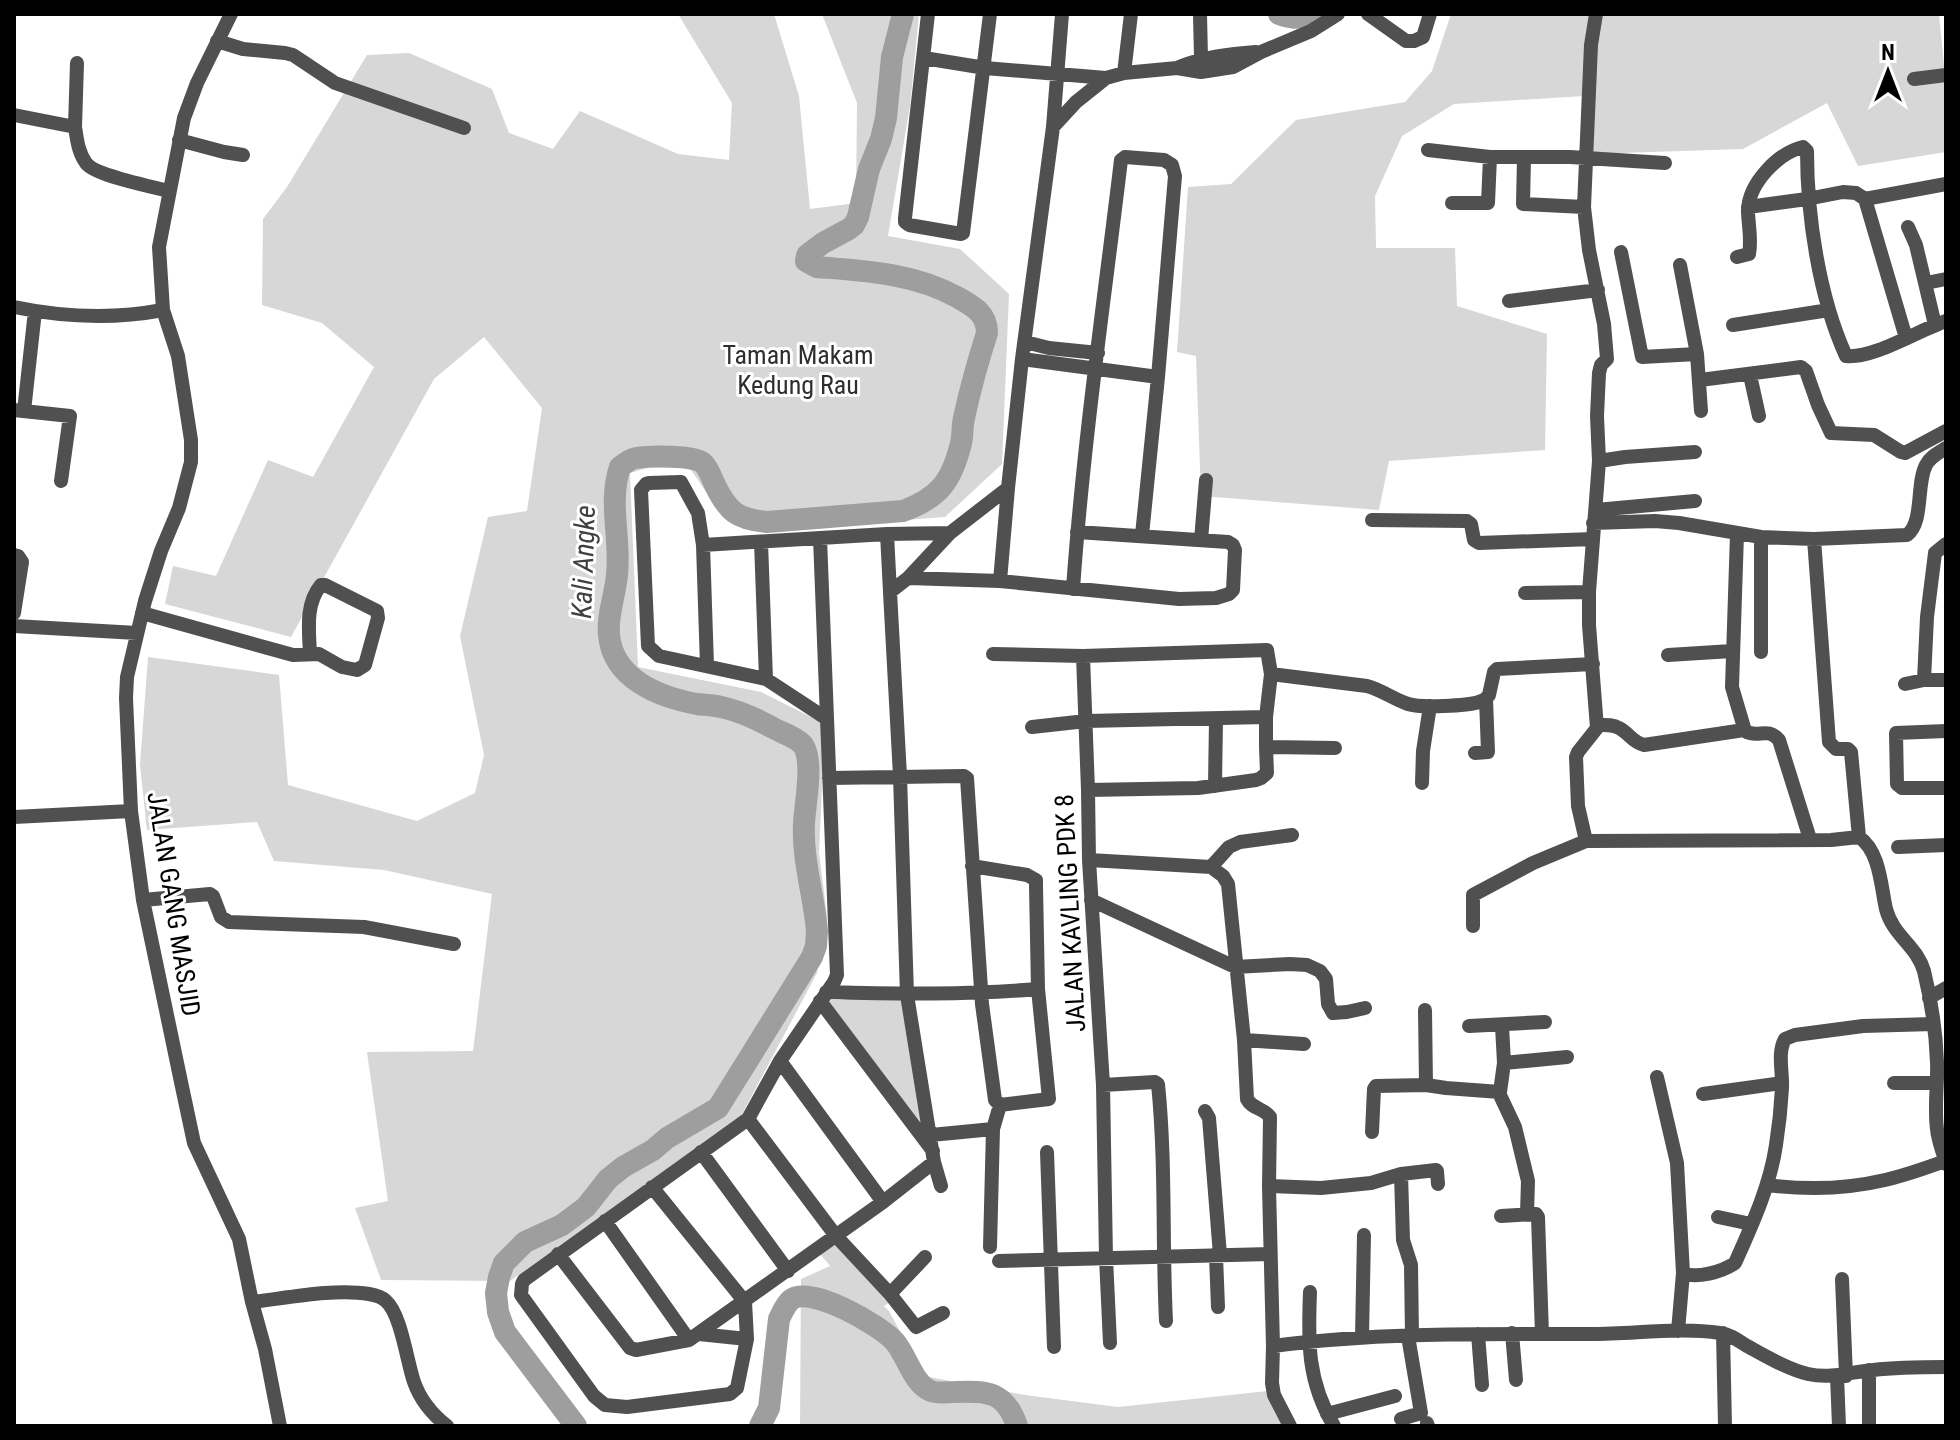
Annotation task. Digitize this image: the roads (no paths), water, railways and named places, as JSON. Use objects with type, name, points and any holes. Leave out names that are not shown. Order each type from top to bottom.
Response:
[{"type":"street","name":"JALAN GANG MASJID","points":[[231,14],[197,83],[184,118],[159,247],[163,310],[178,356],[191,440],[191,462],[179,508],[161,551],[142,613],[127,677],[126,698],[131,811],[143,900],[194,1143],[234,1226],[241,1248],[280,1426]]},
{"type":"street","points":[[928,14],[905,222],[961,234],[990,14]]},
{"type":"street","points":[[1000,581],[1022,359],[1053,127],[1062,14]]},
{"type":"street","points":[[1124,73],[1131,14]]},
{"type":"street","points":[[1200,14],[1201,58]]},
{"type":"street","points":[[924,58],[985,68],[1106,78],[1124,73],[1177,68],[1217,71],[1233,67],[1311,31],[1338,14]]},
{"type":"street","points":[[1368,14],[1406,41],[1423,37],[1430,14]]},
{"type":"street","points":[[1586,841],[1578,806],[1576,757],[1596,731],[1597,725],[1589,592],[1599,461],[1599,373],[1607,359],[1584,207],[1591,45],[1596,14]]},
{"type":"street","points":[[217,41],[243,49],[293,55],[335,83],[464,128]]},
{"type":"street","points":[[1177,68],[1221,54],[1261,52]]},
{"type":"street","points":[[77,63],[75,127],[78,145],[87,165],[96,171],[169,191]]},
{"type":"street","points":[[1914,79],[1946,75]]},
{"type":"street","points":[[1053,127],[1076,102],[1106,78]]},
{"type":"street","points":[[14,115],[75,127]]},
{"type":"street","points":[[179,140],[243,155]]},
{"type":"street","points":[[1737,257],[1747,256],[1749,251],[1748,207],[1754,187],[1760,177],[1781,159],[1803,147],[1807,151],[1807,199],[1814,242],[1829,310],[1845,354],[1849,357],[1871,352],[1941,323],[1908,227]]},
{"type":"street","points":[[1428,150],[1490,157],[1665,163]]},
{"type":"street","points":[[1073,589],[1077,532],[1122,157],[1164,160],[1172,165],[1175,176],[1142,535]]},
{"type":"street","points":[[1452,203],[1488,203],[1490,157]]},
{"type":"street","points":[[1524,158],[1523,204],[1584,207]]},
{"type":"street","points":[[1865,199],[1946,184]]},
{"type":"street","points":[[1748,207],[1847,192],[1865,199],[1906,338]]},
{"type":"street","points":[[1621,252],[1642,357],[1697,354]]},
{"type":"street","points":[[1680,265],[1697,354],[1701,411]]},
{"type":"street","points":[[1926,283],[1946,279]]},
{"type":"street","points":[[1509,301],[1598,290]]},
{"type":"street","points":[[14,307],[106,315],[163,310]]},
{"type":"street","points":[[1733,325],[1829,310]]},
{"type":"street","points":[[35,311],[19,410],[70,416],[61,481]]},
{"type":"street","points":[[1025,342],[1158,377]]},
{"type":"street","points":[[1022,359],[1097,361]]},
{"type":"street","points":[[1700,380],[1801,367],[1806,371],[1818,405],[1833,433],[1874,435],[1905,453],[1946,431]]},
{"type":"street","points":[[1750,375],[1759,416]]},
{"type":"street","points":[[1595,516],[1679,523],[1761,537],[1814,539],[1904,535],[1914,527],[1924,468],[1946,448]]},
{"type":"street","points":[[1599,461],[1695,452]]},
{"type":"street","points":[[1201,540],[1206,480]]},
{"type":"street","points":[[707,666],[703,545],[698,513],[681,482],[649,483],[641,490],[648,646],[659,656],[766,679],[827,719]]},
{"type":"street","points":[[890,592],[908,578],[950,533],[1008,488]]},
{"type":"street","points":[[1595,516],[1695,501]]},
{"type":"street","points":[[1372,520],[1467,521],[1471,524],[1474,540],[1479,543],[1593,539]]},
{"type":"street","points":[[908,578],[1000,581],[1179,599],[1223,597],[1233,590],[1235,550],[1228,542],[1077,532]]},
{"type":"street","points":[[703,545],[950,533]]},
{"type":"street","points":[[887,534],[900,776],[907,995],[933,1157],[941,1186]]},
{"type":"street","points":[[1737,534],[1732,687],[1744,730]]},
{"type":"street","points":[[1761,537],[1761,652]]},
{"type":"street","points":[[652,1187],[745,1302],[747,1339],[737,1388],[730,1394],[627,1407],[605,1405],[594,1396],[521,1295],[524,1280],[558,1254],[701,1152],[748,1119],[780,1061],[837,975],[820,538]]},
{"type":"street","points":[[1767,1185],[1786,1188],[1855,1186],[1946,1163],[1936,1127],[1937,1062],[1923,968],[1915,952],[1894,929],[1879,871],[1867,845],[1859,837],[1851,752],[1836,749],[1829,742],[1814,539]]},
{"type":"street","points":[[761,542],[766,679]]},
{"type":"street","points":[[1924,680],[1927,617],[1935,553],[1946,544]]},
{"type":"street","points":[[14,555],[22,562],[14,613]]},
{"type":"street","points":[[142,613],[293,655],[319,654],[353,670],[365,665],[378,614],[374,609],[321,585],[315,593],[309,615],[310,654]]},
{"type":"street","points":[[1525,593],[1589,592]]},
{"type":"street","points":[[14,626],[137,633]]},
{"type":"street","points":[[993,654],[1083,656],[1267,650],[1271,674],[1266,717],[1265,776],[1215,786],[1088,790]]},
{"type":"street","points":[[1668,655],[1732,651]]},
{"type":"street","name":"JALAN KAVLING PDK 8","points":[[1083,656],[1089,860],[1103,1085],[1110,1343]]},
{"type":"street","points":[[1475,753],[1488,752],[1486,699],[1497,669],[1593,664]]},
{"type":"street","points":[[1271,674],[1367,686],[1408,704],[1466,705],[1486,699]]},
{"type":"street","points":[[1905,684],[1946,680]]},
{"type":"street","points":[[1422,783],[1430,706]]},
{"type":"street","points":[[1032,727],[1086,721],[1266,717]]},
{"type":"street","points":[[1215,786],[1216,719]]},
{"type":"street","points":[[1597,725],[1619,727],[1634,742],[1644,745],[1744,730],[1752,734],[1774,734],[1779,740],[1810,839]]},
{"type":"street","points":[[1946,731],[1896,733],[1897,784],[1902,788],[1946,788]]},
{"type":"street","points":[[1266,747],[1335,748]]},
{"type":"street","points":[[829,778],[966,777],[981,993],[995,1100],[1000,1105]]},
{"type":"street","points":[[14,817],[131,811]]},
{"type":"street","points":[[1211,867],[1229,847],[1240,842],[1292,835]]},
{"type":"street","points":[[1473,926],[1473,895],[1533,863],[1586,841],[1831,840],[1859,837]]},
{"type":"street","points":[[1898,847],[1946,845]]},
{"type":"street","points":[[1089,860],[1211,867],[1223,876],[1229,890],[1247,1099],[1270,1117],[1272,1383],[1274,1395],[1290,1426]]},
{"type":"street","points":[[972,866],[1027,875],[1036,880],[1038,989],[1049,1099],[1000,1105]]},
{"type":"street","points":[[143,900],[210,894],[221,917],[229,922],[364,927],[454,944]]},
{"type":"street","points":[[1091,900],[1235,967],[1307,965],[1320,971],[1326,979],[1328,1004],[1333,1013],[1365,1008]]},
{"type":"street","points":[[364,912],[364,927]]},
{"type":"street","points":[[1929,998],[1946,988]]},
{"type":"street","points":[[823,997],[1038,989]]},
{"type":"street","points":[[823,997],[933,1157]]},
{"type":"street","points":[[1425,1010],[1426,1085]]},
{"type":"street","points":[[1469,1026],[1545,1022]]},
{"type":"street","points":[[1683,1273],[1687,1276],[1714,1272],[1733,1265],[1767,1185],[1777,1143],[1781,1052],[1789,1036],[1863,1026],[1933,1024]]},
{"type":"street","points":[[1499,1093],[1504,1063],[1502,1026]]},
{"type":"street","points":[[1244,1040],[1304,1044]]},
{"type":"street","points":[[1504,1063],[1567,1057]]},
{"type":"street","points":[[780,1061],[883,1202]]},
{"type":"street","points":[[1657,1077],[1677,1163],[1683,1273],[1678,1331]]},
{"type":"street","points":[[1703,1094],[1782,1083]]},
{"type":"street","points":[[1894,1083],[1936,1083]]},
{"type":"street","points":[[1103,1085],[1158,1084],[1166,1321]]},
{"type":"street","points":[[1372,1132],[1375,1087],[1426,1085],[1499,1093]]},
{"type":"street","points":[[1499,1093],[1515,1127],[1528,1181],[1527,1213]]},
{"type":"street","points":[[990,1247],[993,1129],[1000,1105]]},
{"type":"street","points":[[1205,1111],[1209,1118],[1218,1256],[1218,1307]]},
{"type":"street","points":[[748,1119],[836,1236],[916,1327],[943,1313]]},
{"type":"street","points":[[931,1135],[993,1129]]},
{"type":"street","points":[[701,1152],[788,1271]]},
{"type":"street","points":[[1047,1152],[1054,1347]]},
{"type":"street","points":[[694,1337],[883,1202],[933,1157]]},
{"type":"street","points":[[1269,1186],[1321,1188],[1371,1183],[1401,1174],[1436,1170],[1438,1184]]},
{"type":"street","points":[[1401,1174],[1403,1240],[1411,1265],[1410,1336],[1421,1413],[1401,1419]]},
{"type":"street","points":[[1501,1216],[1537,1215],[1542,1334]]},
{"type":"street","points":[[1718,1217],[1751,1224]]},
{"type":"street","points":[[605,1221],[694,1337]]},
{"type":"street","points":[[1362,1337],[1364,1235]]},
{"type":"street","points":[[558,1254],[630,1348],[636,1350],[694,1337],[747,1339]]},
{"type":"street","points":[[999,1261],[1270,1254]]},
{"type":"street","points":[[890,1294],[925,1257]]},
{"type":"street","points":[[1839,1426],[1842,1279]]},
{"type":"street","points":[[1310,1292],[1311,1367],[1331,1420],[1395,1396]]},
{"type":"street","points":[[252,1302],[340,1293],[367,1293],[383,1298],[396,1316],[415,1384],[428,1407],[447,1426]]},
{"type":"street","points":[[1273,1346],[1362,1337],[1678,1331],[1723,1333],[1808,1374],[1841,1376],[1869,1370],[1946,1367]]},
{"type":"street","points":[[1512,1333],[1516,1380]]},
{"type":"street","points":[[1723,1333],[1725,1426]]},
{"type":"street","points":[[1478,1334],[1482,1385]]},
{"type":"street","points":[[1869,1370],[1869,1426]]},
{"type":"waterway","name":"Kali Angke","points":[[576,1426],[505,1332],[496,1293],[504,1263],[525,1242],[562,1225],[586,1207],[608,1179],[623,1167],[718,1108],[812,957],[817,931],[805,850],[808,761],[803,745],[743,713],[682,701],[654,691],[629,674],[612,650],[609,628],[618,561],[615,494],[620,467],[634,459],[651,457],[699,460],[707,468],[729,508],[748,519],[767,522],[903,511],[935,494],[948,478],[961,443],[966,407],[987,333],[982,315],[957,297],[923,283],[889,274],[817,267],[806,261],[807,255],[849,229],[858,217],[869,169],[886,118],[892,57],[903,14]]},
{"type":"waterway","name":"Kali Angke","points":[[1279,14],[1296,18],[1313,14]]},
{"type":"waterway","name":"Kali Angke","points":[[760,1426],[769,1408],[779,1319],[790,1301],[802,1296],[846,1310],[887,1335],[895,1342],[919,1382],[931,1391],[977,1392],[994,1396],[1007,1406],[1017,1426]]},
{"type":"park label","name":"Taman Makam Kedung Rau","points":[[798,370]]}]
